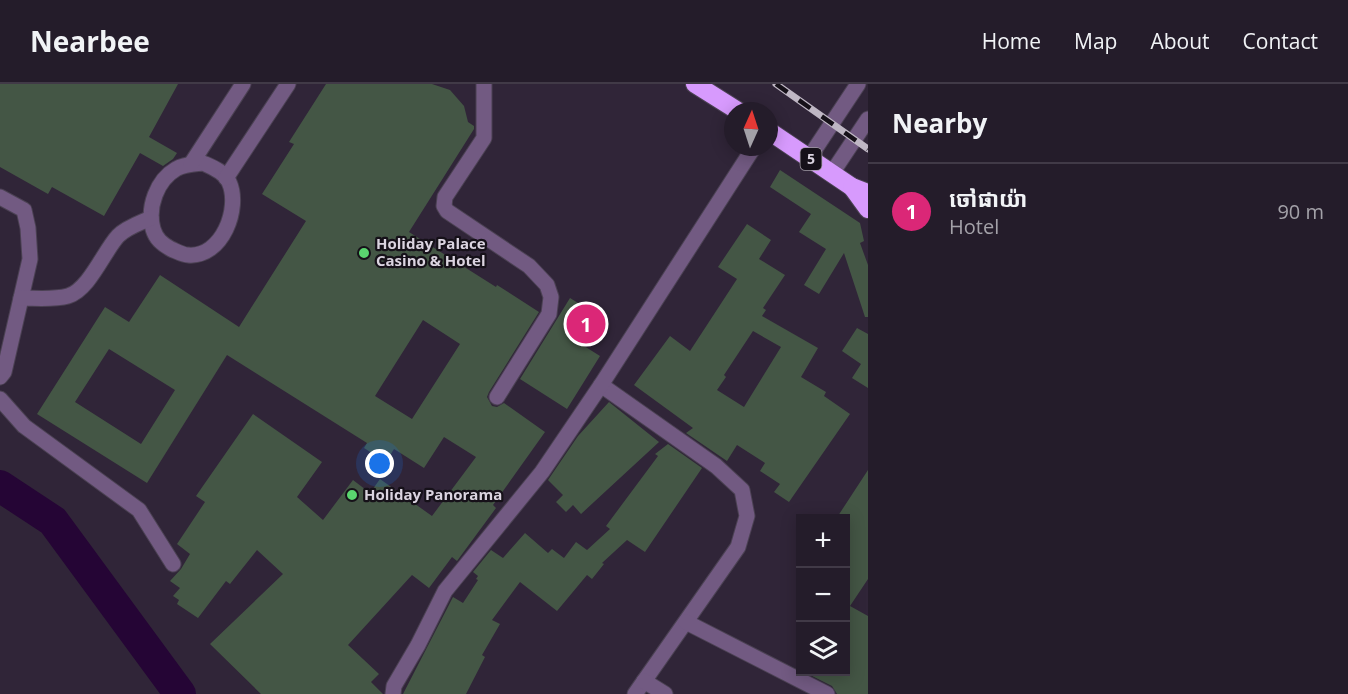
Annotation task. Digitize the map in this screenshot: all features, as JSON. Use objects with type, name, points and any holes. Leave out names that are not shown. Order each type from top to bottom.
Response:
[{"type":"highway","points":[[695,84],[724,102]]},
{"type":"highway","name":"5","points":[[778,137],[860,190],[868,209]]},
{"type":"street","points":[[190,164],[243,84]]},
{"type":"street","points":[[226,178],[288,84]]},
{"type":"street","points":[[484,84],[484,138],[445,197],[444,206],[447,211],[529,266],[547,285],[551,297],[549,314],[497,397]]},
{"type":"street","points":[[809,158],[858,84]]},
{"type":"street","points":[[832,173],[868,119]]},
{"type":"street","points":[[393,694],[394,686],[445,591],[542,472],[602,385],[748,156]]},
{"type":"street","points":[[203,163],[218,170],[226,178],[229,180],[233,208],[229,223],[217,242],[201,253],[188,255],[160,243],[151,218],[153,202],[162,180],[177,168],[203,163]]},
{"type":"street","points":[[0,197],[24,210],[30,259],[4,372],[0,377]]},
{"type":"street","points":[[21,298],[70,296],[89,279],[119,234],[151,218]]},
{"type":"street","points":[[602,385],[716,466],[742,490],[747,516],[738,547],[634,694]]},
{"type":"street","points":[[0,399],[24,426],[139,510],[173,564]]},
{"type":"street","points":[[686,622],[827,694]]},
{"type":"street","points":[[644,681],[664,694]]},
{"type":"building","points":[[0,84],[178,84],[149,137],[177,153],[163,166],[140,153],[104,216],[52,187],[48,194],[0,167]]},
{"type":"building","points":[[326,84],[432,84],[450,90],[464,106],[468,122],[474,126],[474,129],[409,232],[539,312],[487,397],[492,406],[497,407],[504,403],[545,432],[493,505],[496,508],[457,561],[452,557],[429,588],[412,575],[348,645],[379,674],[371,682],[383,694],[261,694],[210,644],[283,574],[257,550],[230,584],[226,581],[198,618],[177,604],[179,600],[173,596],[180,588],[170,581],[190,554],[177,544],[205,502],[196,496],[253,414],[322,462],[297,497],[323,520],[353,480],[370,493],[380,479],[432,516],[476,457],[444,437],[424,468],[394,449],[386,462],[364,448],[367,443],[227,355],[147,483],[37,414],[105,307],[129,322],[160,275],[239,327],[306,221],[262,194],[294,144],[289,142]],"holes":[[[423,320],[460,344],[412,419],[375,396]],[[109,349],[175,390],[141,444],[75,402]]]},
{"type":"building","points":[[780,170],[860,223],[864,241],[860,243],[868,265],[868,317],[865,317],[844,253],[819,294],[804,285],[826,249],[799,232],[811,214],[770,187]]},
{"type":"building","points":[[747,224],[771,240],[759,259],[785,275],[763,308],[766,310],[762,316],[818,348],[801,377],[826,392],[824,396],[850,414],[789,502],[774,492],[780,484],[760,471],[765,463],[737,445],[727,461],[686,433],[693,428],[634,385],[670,336],[690,351],[737,279],[718,267]],"holes":[[[753,331],[781,347],[744,407],[717,390],[726,377],[724,375]]]},
{"type":"building","points":[[570,298],[591,311],[573,339],[600,356],[567,409],[520,379]]},
{"type":"building","points":[[857,328],[868,334],[868,388],[852,378],[861,364],[842,351]]},
{"type":"building","points":[[609,402],[659,442],[581,514],[573,505],[566,512],[556,502],[563,495],[548,480],[578,436]]},
{"type":"building","points":[[668,444],[702,468],[645,552],[627,540],[602,563],[604,564],[592,579],[587,575],[557,611],[520,582],[492,620],[500,624],[482,655],[485,657],[466,694],[403,694],[453,597],[463,603],[478,580],[476,579],[478,576],[473,572],[491,550],[503,558],[525,533],[548,553],[552,549],[564,558],[576,542],[587,550],[610,529],[606,526],[658,456],[655,454]]},
{"type":"building","points":[[868,470],[868,579],[850,606],[850,514],[839,514]]},
{"type":"building","points":[[850,606],[868,616],[868,694],[837,694],[832,686],[812,676],[850,676]]},
{"type":"waterway","points":[[0,486],[53,521],[180,694]]},
{"type":"railway","points":[[776,84],[868,149]]},
{"type":"place","name":"Holiday Palace Casino & Hotel","points":[[364,253]]},
{"type":"place","name":"ចៅផាយ៉ា","points":[[586,324]]},
{"type":"place","name":"Holiday Panorama","points":[[352,495]]}]
